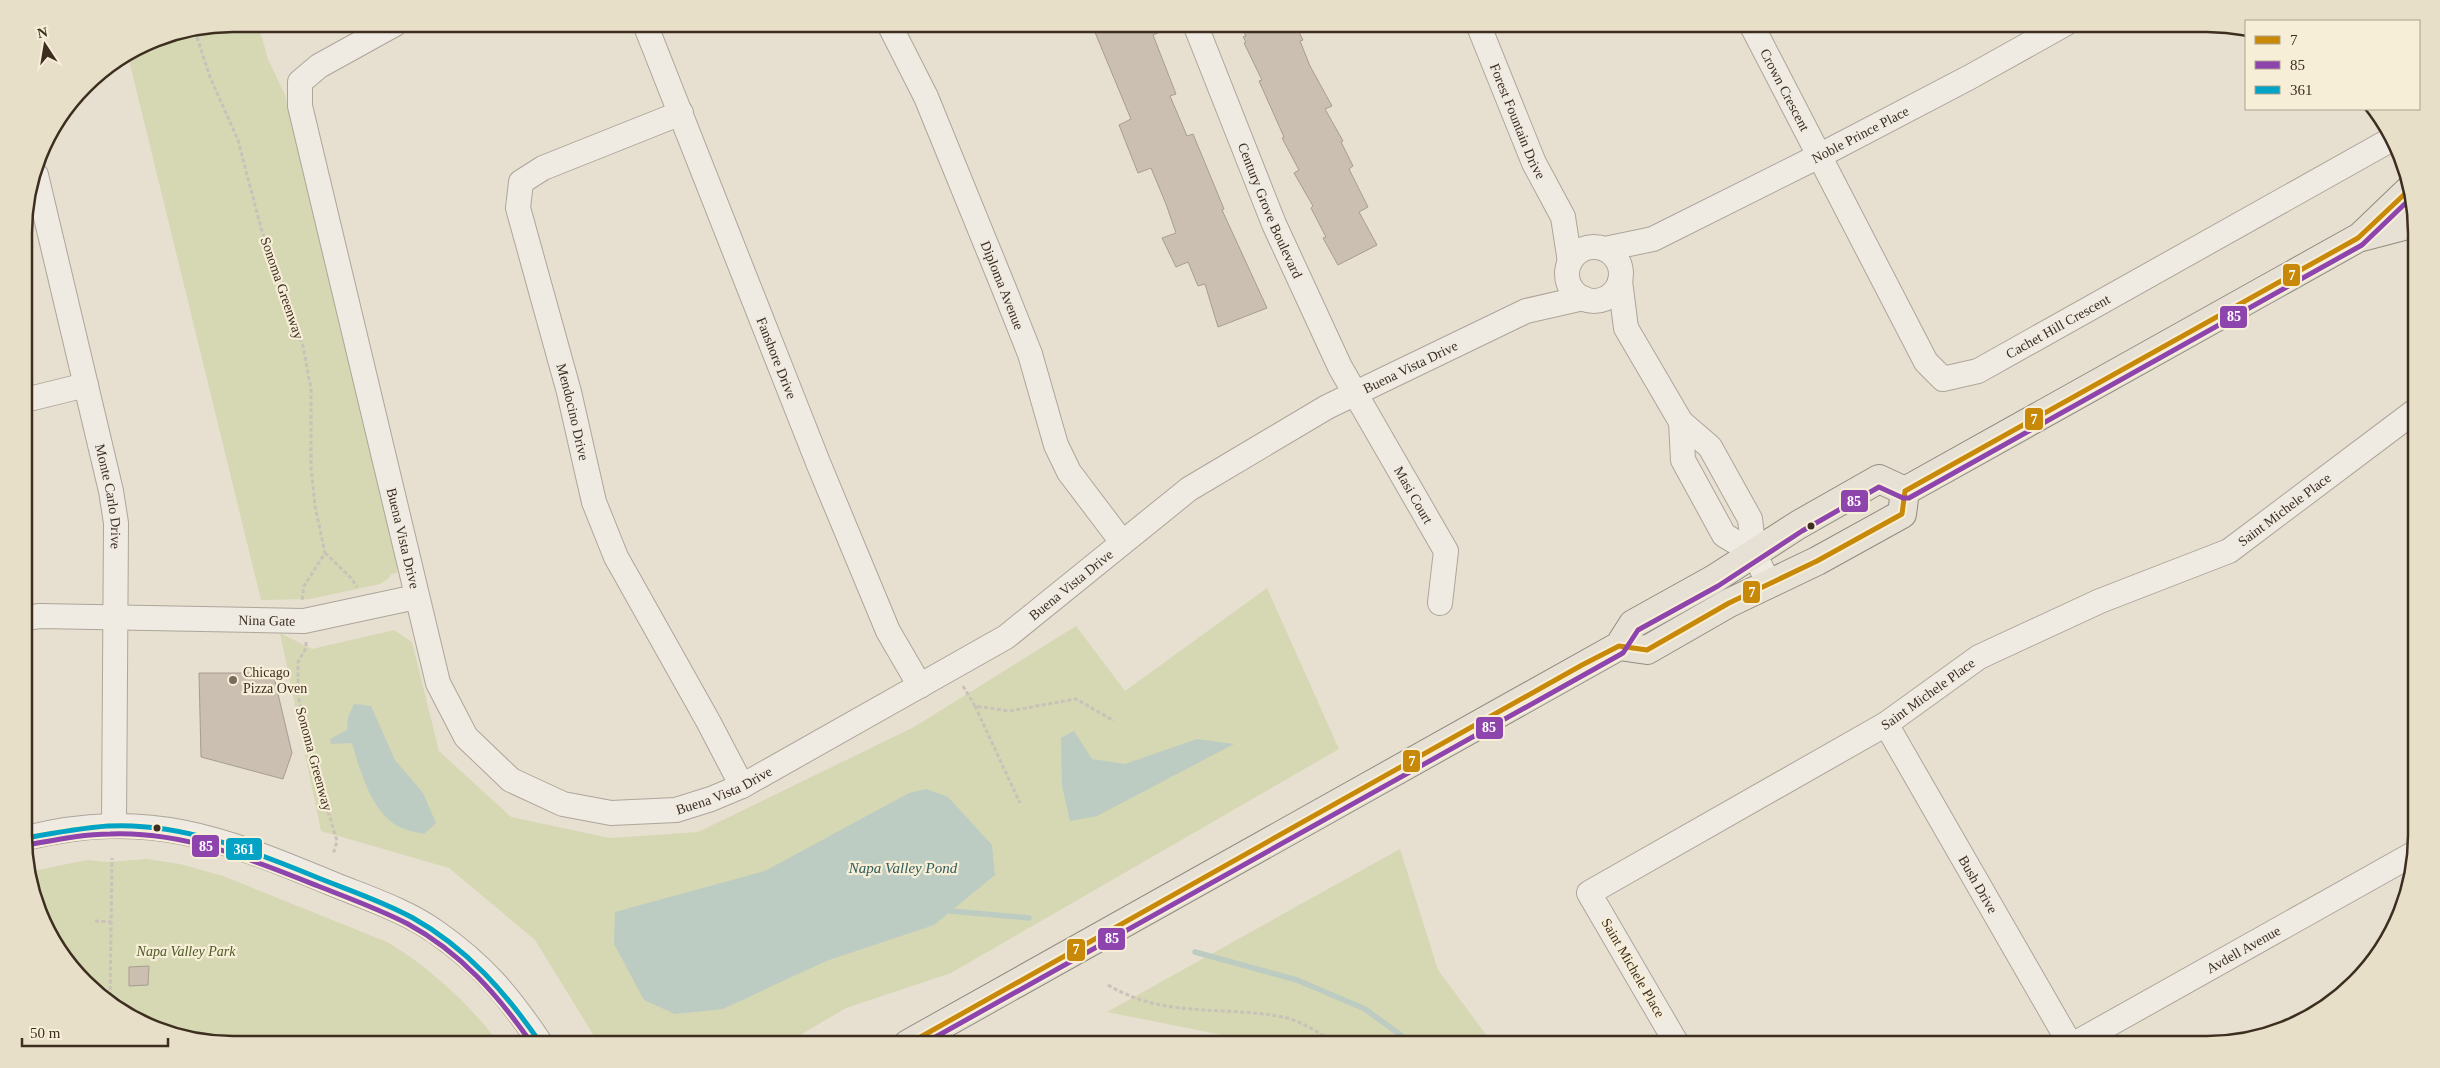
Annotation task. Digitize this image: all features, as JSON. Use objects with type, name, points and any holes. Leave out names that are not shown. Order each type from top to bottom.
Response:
[{"type":"main road","points":[[1906,491],[2358,238],[2404,195]]},
{"type":"main road","points":[[2358,238],[2407,225]]},
{"type":"main road","points":[[922,1036],[1619,646],[1633,624],[1714,579],[1798,525],[1879,479],[1906,491]]},
{"type":"main road","points":[[1619,646],[1647,650],[1729,603],[1817,561],[1902,514],[1906,491]]},
{"type":"street","name":"Buena Vista Drive","points":[[381,32],[319,66],[300,82],[300,106],[416,597],[438,683],[466,737],[511,780],[563,804],[611,813],[676,810],[711,799],[742,786],[1006,637],[1189,489],[1327,407],[1526,310],[1584,299]]},
{"type":"street","name":"Fanshore Drive","points":[[647,32],[681,113],[826,484],[888,631],[920,686]]},
{"type":"street","name":"Diploma Avenue","points":[[893,32],[926,97],[1030,354],[1056,445],[1074,480],[1122,542]]},
{"type":"street","name":"Century Grove Boulevard","points":[[1198,32],[1274,224],[1355,394]]},
{"type":"street","name":"Forest Fountain Drive","points":[[1481,32],[1534,163],[1563,217],[1569,266]]},
{"type":"street","name":"Crown Crescent","points":[[1755,32],[1818,156]]},
{"type":"street","name":"Noble Prince Place","points":[[1603,248],[1653,240],[1970,77],[2050,32]]},
{"type":"street","name":"Mendocino Drive","points":[[681,113],[543,168],[521,182],[518,208],[552,330],[594,502],[616,557],[708,721],[742,786]]},
{"type":"street","name":"Cachet Hill Crescent","points":[[1818,156],[1926,362],[1944,379],[1978,370],[2386,142]]},
{"type":"street","name":"Monte Carlo Drive","points":[[38,184],[111,491],[116,523],[117,618],[114,825]]},
{"type":"street","name":"Forest Fountain Drive","points":[[1563,217],[1603,248]]},
{"type":"street","name":"Noble Prince Place","points":[[1621,280],[1653,240]]},
{"type":"street","points":[[1626,328],[1571,288],[1569,266],[1581,250],[1594,246],[1603,248],[1615,256],[1619,263],[1626,328],[1681,422],[1710,447],[1750,519],[1754,553],[1769,584]]},
{"type":"street","name":"Buena Vista Drive","points":[[1526,310],[1569,266]]},
{"type":"street","points":[[1584,299],[1600,300],[1608,297],[1614,292],[1621,280]]},
{"type":"street","points":[[32,398],[86,385]]},
{"type":"street","name":"Masi Court","points":[[1355,394],[1446,552],[1440,603]]},
{"type":"street","name":"Saint Michele Place","points":[[1672,1036],[1589,893],[1886,724],[1979,657],[2100,601],[2230,551],[2408,416]]},
{"type":"street","name":"Nina Gate","points":[[32,617],[304,620],[416,597]]},
{"type":"street","name":"Bush Drive","points":[[1886,724],[2065,1036]]},
{"type":"street","points":[[32,837],[62,830],[114,825],[173,830],[217,840],[287,865],[404,913],[434,930],[480,968],[510,999],[535,1036]]},
{"type":"street","name":"Avdell Avenue","points":[[2088,1036],[2406,857]]},
{"type":"path","name":"Sonoma Greenway","points":[[196,36],[210,77],[238,140],[261,228],[303,346],[311,389],[311,467],[315,506],[325,553]]},
{"type":"path","points":[[302,606],[304,586],[325,553],[352,578],[359,591]]},
{"type":"path","name":"Sonoma Greenway","points":[[305,634],[306,648],[298,662],[298,695],[312,762],[337,841],[333,855]]},
{"type":"path","points":[[960,681],[975,706],[1020,803]]},
{"type":"path","points":[[975,706],[1009,711],[1076,699],[1114,721]]},
{"type":"path","points":[[110,993],[112,858]]},
{"type":"path","points":[[95,921],[112,922]]},
{"type":"path","points":[[1108,985],[1128,997],[1154,1005],[1284,1017],[1323,1036]]},
{"type":"green space","points":[[233,32],[260,32],[268,59],[285,95],[397,564],[397,573],[391,574],[389,578],[380,584],[310,599],[261,600],[129,61],[144,53],[181,39]]},
{"type":"green space","points":[[1267,588],[1339,749],[951,973],[846,1008],[799,1036],[594,1036],[535,940],[449,868],[321,831],[280,633],[312,649],[394,630],[412,642],[439,751],[511,817],[610,838],[698,832],[914,727],[1076,626],[1125,691]]},
{"type":"green space","points":[[1400,849],[1438,970],[1487,1036],[1228,1036],[1107,1012]]},
{"type":"green space","name":"Napa Valley Park","points":[[146,859],[180,864],[223,876],[387,942],[418,962],[448,988],[493,1036],[233,1036],[181,1029],[144,1015],[122,1002],[101,986],[74,957],[53,924],[39,887],[35,870],[87,860],[107,862]]},
{"type":"water","points":[[354,704],[371,706],[395,760],[423,793],[436,823],[424,834],[402,828],[392,822],[375,803],[363,779],[352,743],[331,744],[330,739],[347,730],[348,717]]},
{"type":"water","points":[[1074,731],[1092,759],[1125,764],[1197,739],[1234,744],[1097,816],[1070,821],[1062,786],[1061,738]]},
{"type":"water","name":"Napa Valley Pond","points":[[926,789],[948,797],[992,845],[995,875],[934,925],[826,961],[723,1009],[675,1014],[644,1000],[614,944],[615,912],[765,871],[909,793]]},
{"type":"building","points":[[1095,32],[1160,32],[1153,35],[1176,94],[1170,96],[1187,136],[1193,134],[1224,209],[1222,210],[1267,308],[1218,327],[1205,284],[1198,286],[1188,262],[1176,267],[1162,238],[1176,233],[1151,168],[1138,173],[1119,125],[1131,119]]},
{"type":"building","points":[[1244,32],[1299,32],[1303,40],[1300,41],[1310,66],[1332,106],[1325,109],[1343,141],[1341,142],[1353,166],[1349,169],[1368,207],[1359,212],[1377,245],[1338,265],[1323,238],[1326,237],[1311,208],[1313,206],[1294,173],[1299,170],[1282,138],[1284,137],[1259,81],[1262,80],[1244,43],[1246,42],[1243,37],[1246,36]]},
{"type":"building","points":[[199,673],[273,673],[292,753],[283,779],[201,757]]},
{"type":"building","points":[[149,966],[148,985],[129,986],[129,967]]},
{"type":"waterway","points":[[951,911],[1029,918]]},
{"type":"waterway","points":[[1195,952],[1297,980],[1365,1009],[1402,1036]]},
{"type":"transit line","name":"7","points":[[1905,491],[2358,238],[2404,195]]},
{"type":"transit line","name":"85","points":[[937,1036],[1623,653],[1638,630],[1718,586],[1802,531],[1879,487],[1903,498],[1909,498],[2362,245],[2405,203]]},
{"type":"transit line","name":"7","points":[[922,1036],[1582,665],[1619,646],[1647,650],[1729,603],[1817,561],[1902,514],[1905,491]]},
{"type":"transit line","name":"361","points":[[32,837],[108,826],[162,828],[188,833],[240,848],[365,896],[413,918],[451,943],[500,990],[536,1036]]},
{"type":"transit line","name":"85","points":[[33,844],[100,834],[137,834],[164,837],[216,849],[293,876],[386,913],[427,935],[477,976],[526,1036]]},
{"type":"place","name":"Chicago Pizza Oven","points":[[233,680]]}]
